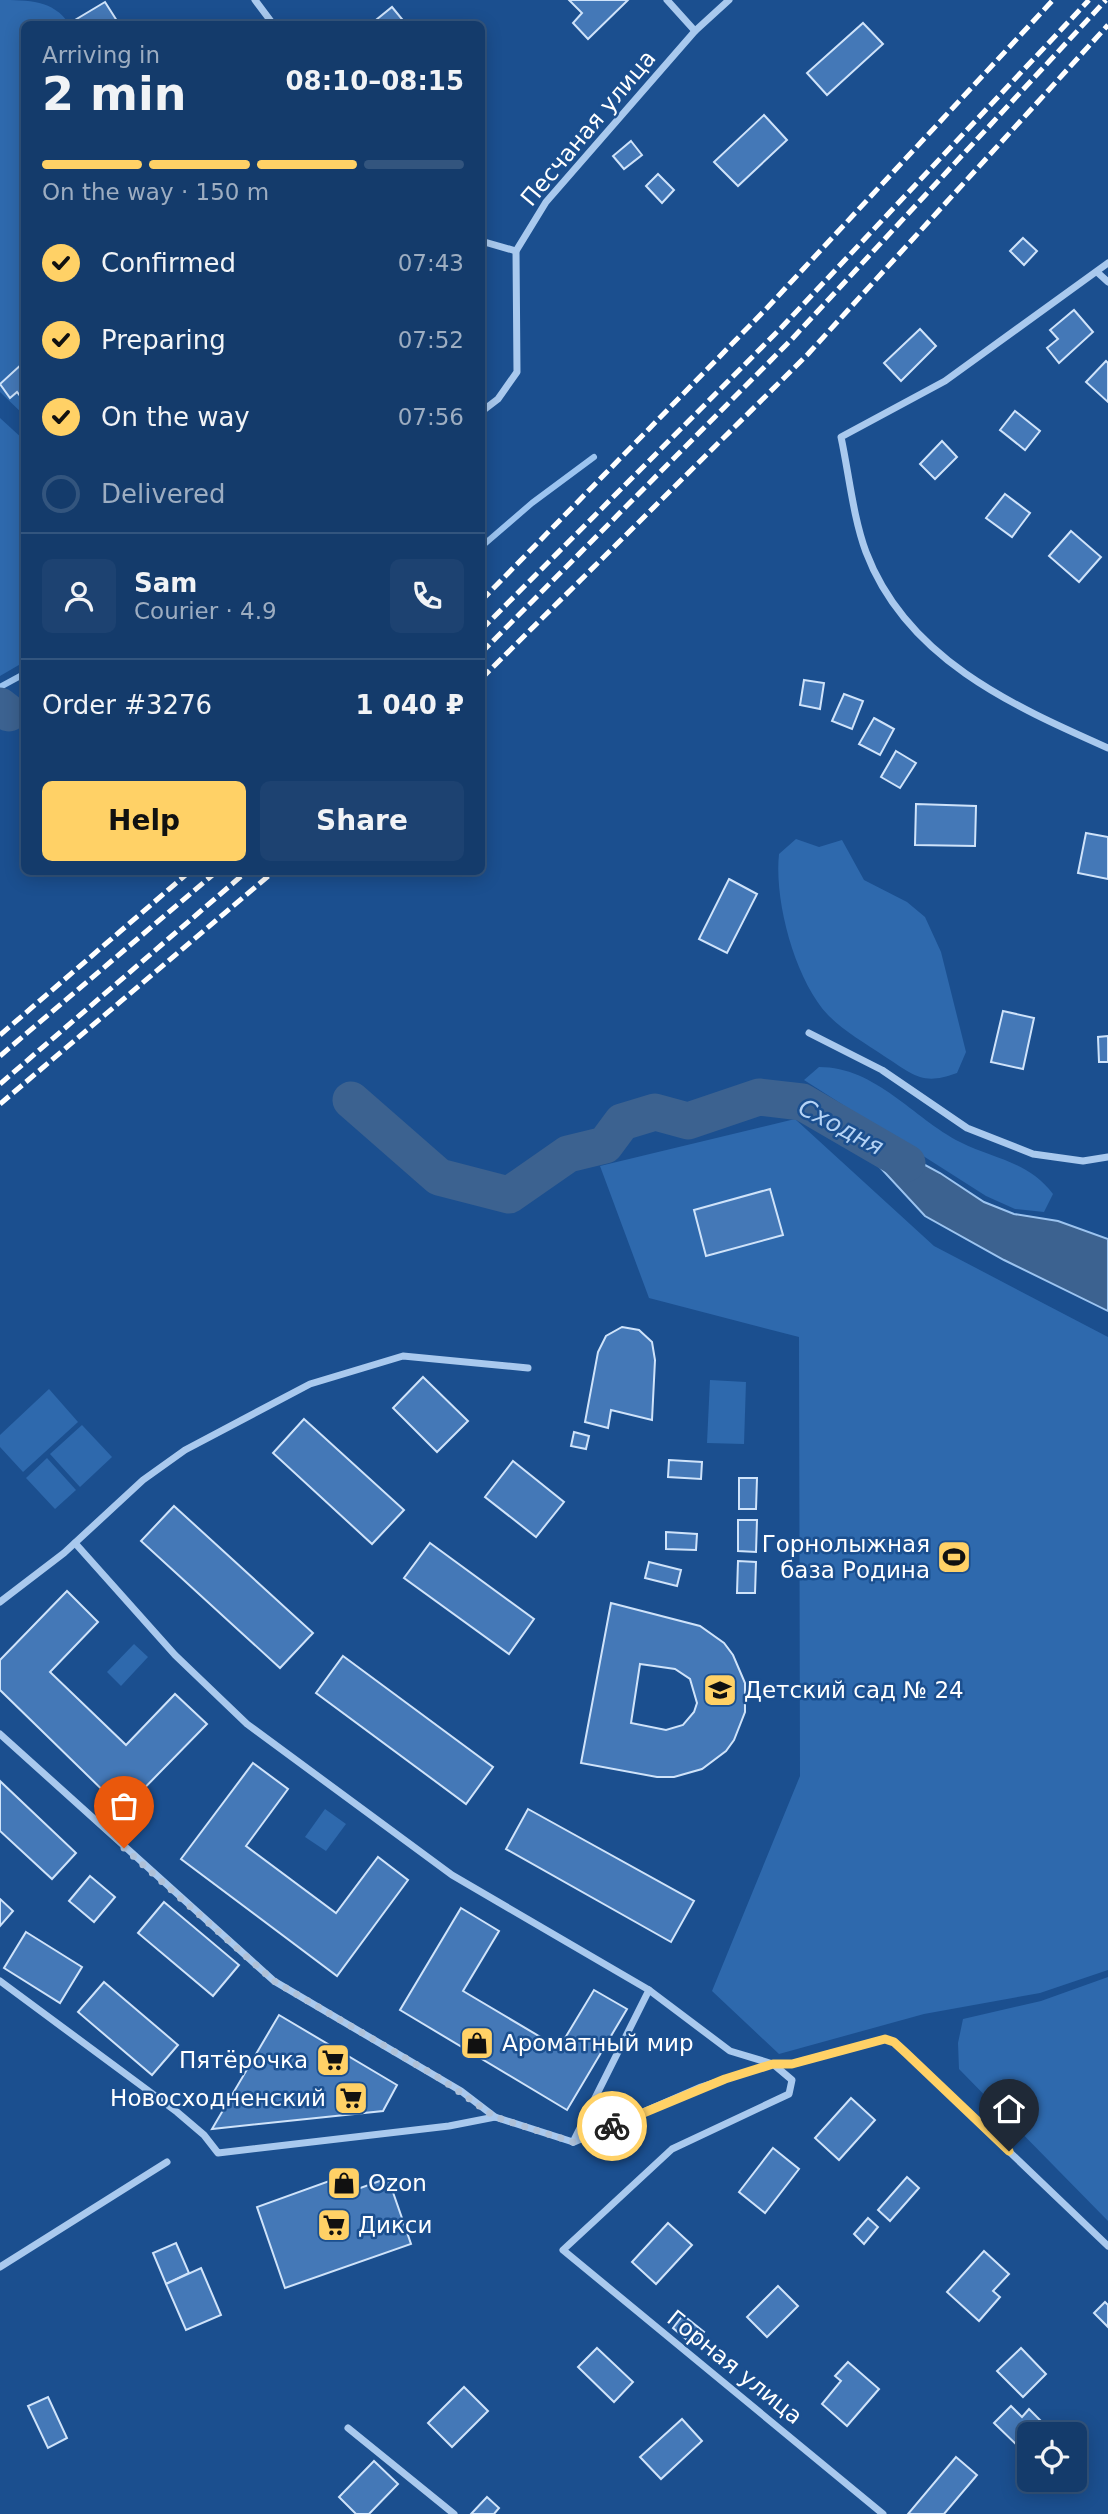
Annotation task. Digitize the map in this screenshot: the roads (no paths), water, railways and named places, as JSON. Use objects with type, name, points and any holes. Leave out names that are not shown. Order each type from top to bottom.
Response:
[{"type":"street","points":[[255,0],[271,21]]},
{"type":"street","points":[[667,0],[695,31]]},
{"type":"street","name":"Песчаная улица","points":[[516,251],[546,202],[695,31],[729,0]]},
{"type":"street","points":[[485,242],[516,251],[517,372],[498,399],[485,409]]},
{"type":"street","points":[[1108,263],[945,381],[841,437],[866,551],[892,606],[919,636],[971,678],[1035,716],[1108,748]]},
{"type":"street","points":[[1097,272],[1108,282]]},
{"type":"street","points":[[809,1034],[881,1070],[967,1128],[1032,1154],[1083,1161],[1108,1157]]},
{"type":"street","points":[[0,1602],[75,1543],[144,1480],[185,1450],[310,1384],[403,1356],[528,1368]]},
{"type":"street","points":[[75,1543],[175,1655],[247,1724],[452,1875],[649,1990],[730,2052],[773,2064],[792,2064],[875,2040],[894,2042],[1108,2246]]},
{"type":"street","points":[[0,1734],[274,1981],[416,2064],[495,2117],[573,2142],[701,2087],[773,2064]]},
{"type":"street","points":[[0,1981],[177,2112],[218,2152],[449,2126],[495,2117]]},
{"type":"street","points":[[573,2142],[649,1990]]},
{"type":"street","name":"Горная улица","points":[[773,2064],[792,2080],[789,2094],[672,2149],[563,2250],[883,2514]]},
{"type":"street","points":[[0,2267],[167,2162]]},
{"type":"street","points":[[348,2428],[454,2514]]},
{"type":"waterway","points":[[485,544],[532,503],[594,457]]},
{"type":"waterway","points":[[0,687],[21,676]]},
{"type":"waterway","name":"Сходня","points":[[0,706],[9,713]]},
{"type":"waterway","name":"Сходня","points":[[351,1100],[439,1177],[509,1195],[568,1154],[605,1145],[622,1122],[655,1112],[688,1121],[759,1097],[802,1102],[907,1163]]},
{"type":"railway","points":[[485,597],[767,308],[1053,0]]},
{"type":"railway","points":[[485,626],[781,328],[1089,0]]},
{"type":"railway","points":[[485,649],[792,339],[1106,0]]},
{"type":"railway","points":[[485,675],[808,354],[1108,25]]},
{"type":"railway","points":[[0,1035],[186,875]]},
{"type":"railway","points":[[0,1056],[212,875]]},
{"type":"railway","points":[[0,1084],[243,875]]},
{"type":"railway","points":[[0,1104],[269,875]]},
{"type":"place","name":"Горнолыжная база Родина","points":[[954,1557]]},
{"type":"place","name":"Детский сад № 24","points":[[720,1690]]},
{"type":"place","name":"Ароматный мир","points":[[477,2043]]},
{"type":"place","name":"Пятёрочка","points":[[333,2060]]},
{"type":"place","name":"Новосходненский","points":[[351,2098]]},
{"type":"place","name":"Ozon","points":[[344,2183]]},
{"type":"place","name":"Дикси","points":[[334,2225]]}]
